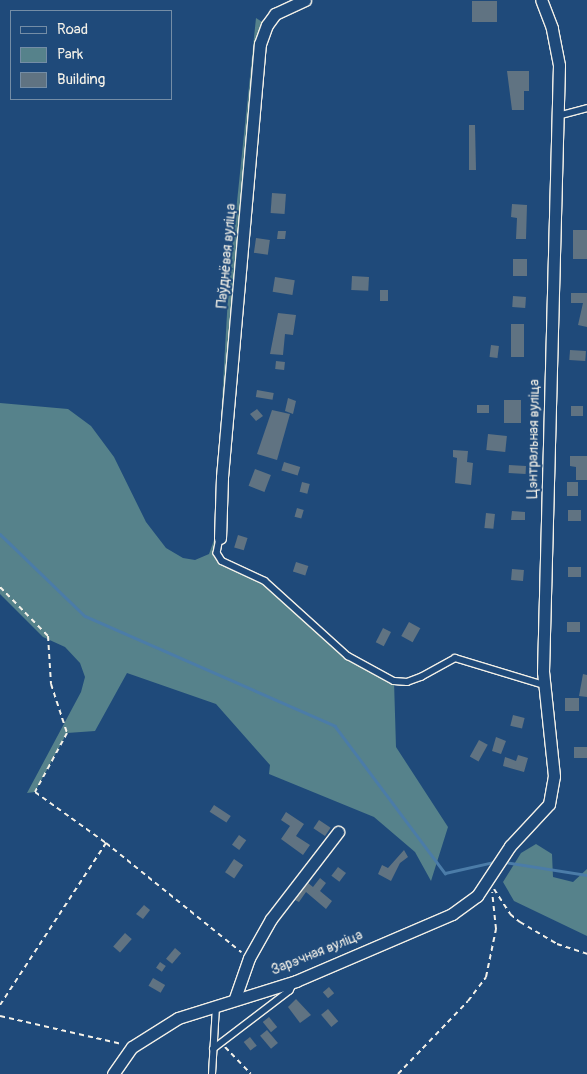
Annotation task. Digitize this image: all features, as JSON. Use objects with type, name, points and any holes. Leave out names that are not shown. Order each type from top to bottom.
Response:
[{"type":"street","name":"Паўднёвая вуліца","points":[[220,538],[222,477],[260,44],[267,25],[275,14],[305,0]]},
{"type":"street","name":"Цэнтральная вуліца","points":[[498,860],[540,816],[552,794],[554,776],[544,685],[557,47],[541,0]]},
{"type":"street","points":[[235,998],[249,958],[271,919],[338,832]]},
{"type":"street","name":"Зарэчная вуліца","points":[[113,1074],[132,1046],[178,1018],[235,998],[296,981],[452,914],[477,896],[489,880],[498,860]]},
{"type":"lane","points":[[556,116],[587,108]]},
{"type":"lane","points":[[220,538],[217,553],[222,561],[265,581],[348,656],[394,681],[407,682],[421,677],[455,658],[544,685]]},
{"type":"lane","points":[[213,1049],[289,991],[296,981]]},
{"type":"lane","points":[[212,1074],[216,1005]]},
{"type":"path","points":[[0,588],[48,636],[51,684],[67,733],[35,792],[106,843],[249,958]]},
{"type":"path","points":[[0,1005],[106,843]]},
{"type":"path","points":[[489,880],[510,914],[557,944],[587,954]]},
{"type":"path","points":[[398,1074],[468,1001],[486,977],[496,929],[489,880]]},
{"type":"path","points":[[0,1016],[132,1046]]},
{"type":"path","points":[[220,1043],[251,1074]]},
{"type":"green space","points":[[256,18],[267,25],[217,553],[222,561],[265,581],[348,656],[394,681],[396,747],[448,827],[431,881],[415,852],[374,817],[269,774],[270,765],[216,704],[127,673],[95,731],[67,733],[35,792],[27,793],[81,692],[85,677],[80,663],[65,647],[43,637],[0,594],[0,403],[68,409],[91,426],[114,457],[146,522],[166,548],[183,558],[195,560],[209,554],[214,540],[229,279]]},
{"type":"green space","points":[[536,844],[552,854],[553,877],[573,882],[587,869],[587,936],[514,901],[503,882],[521,853]]},
{"type":"building","points":[[472,1],[497,1],[497,22],[472,22]]},
{"type":"building","points":[[507,71],[529,71],[529,91],[524,91],[524,110],[512,110]]},
{"type":"building","points":[[469,125],[475,125],[476,170],[469,170]]},
{"type":"building","points":[[272,193],[286,194],[285,214],[271,213]]},
{"type":"building","points":[[512,204],[527,205],[526,239],[516,239],[517,218],[511,217]]},
{"type":"building","points":[[573,230],[587,230],[587,259],[573,259]]},
{"type":"building","points":[[278,231],[286,231],[285,239],[277,239]]},
{"type":"building","points":[[256,238],[270,240],[268,255],[254,253]]},
{"type":"building","points":[[513,259],[527,259],[527,276],[513,276]]},
{"type":"building","points":[[352,276],[369,277],[368,291],[351,290]]},
{"type":"building","points":[[275,277],[295,280],[292,295],[273,292]]},
{"type":"building","points":[[380,290],[388,290],[388,301],[380,301]]},
{"type":"building","points":[[571,293],[587,293],[587,327],[578,325],[583,303],[571,303]]},
{"type":"building","points":[[513,296],[526,297],[525,308],[512,307]]},
{"type":"building","points":[[278,313],[296,315],[293,335],[285,334],[283,355],[270,354]]},
{"type":"building","points":[[511,324],[524,324],[524,357],[511,357]]},
{"type":"building","points":[[491,345],[499,346],[497,358],[490,357]]},
{"type":"building","points":[[570,350],[586,351],[585,361],[569,360]]},
{"type":"building","points":[[276,361],[285,362],[284,370],[275,369]]},
{"type":"building","points":[[257,390],[274,393],[273,400],[256,397]]},
{"type":"building","points":[[288,398],[296,401],[293,414],[285,411]]},
{"type":"building","points":[[504,400],[521,400],[521,423],[504,423]]},
{"type":"building","points":[[477,405],[489,405],[489,413],[477,413]]},
{"type":"building","points":[[571,406],[583,406],[583,416],[571,416]]},
{"type":"building","points":[[257,409],[263,416],[256,421],[250,414]]},
{"type":"building","points":[[272,410],[290,414],[277,460],[257,454]]},
{"type":"building","points":[[488,434],[507,436],[505,452],[486,450]]},
{"type":"building","points":[[453,450],[468,451],[467,462],[473,463],[471,485],[455,483],[457,458],[453,457]]},
{"type":"building","points":[[570,456],[587,456],[587,480],[576,480],[576,467],[570,466]]},
{"type":"building","points":[[284,462],[300,467],[298,476],[281,471]]},
{"type":"building","points":[[509,465],[526,466],[526,474],[509,473]]},
{"type":"building","points":[[255,469],[271,475],[264,492],[249,486]]},
{"type":"building","points":[[302,482],[310,484],[307,494],[300,492]]},
{"type":"building","points":[[567,482],[578,482],[578,496],[567,496]]},
{"type":"building","points":[[297,508],[304,510],[301,519],[295,517]]},
{"type":"building","points":[[568,510],[581,510],[581,521],[568,521]]},
{"type":"building","points":[[512,511],[525,512],[525,520],[511,520]]},
{"type":"building","points":[[486,513],[495,514],[493,529],[484,528]]},
{"type":"building","points":[[238,535],[248,538],[244,550],[234,547]]},
{"type":"building","points":[[296,562],[308,566],[305,576],[293,572]]},
{"type":"building","points":[[568,567],[581,567],[581,577],[568,577]]},
{"type":"building","points":[[512,569],[524,570],[523,581],[511,580]]},
{"type":"building","points":[[409,622],[420,628],[413,642],[401,636]]},
{"type":"building","points":[[567,622],[580,622],[580,632],[567,632]]},
{"type":"building","points":[[383,628],[391,632],[384,646],[376,642]]},
{"type":"building","points":[[583,674],[587,675],[587,697],[579,696]]},
{"type":"building","points":[[565,698],[579,698],[579,711],[565,711]]},
{"type":"building","points":[[513,715],[525,718],[522,729],[510,726]]},
{"type":"building","points":[[496,737],[506,741],[501,754],[492,751]]},
{"type":"building","points":[[479,740],[488,745],[479,761],[470,757]]},
{"type":"building","points":[[574,747],[587,747],[587,758],[574,758]]},
{"type":"building","points":[[518,755],[528,758],[524,772],[503,766],[505,757],[516,761]]},
{"type":"building","points":[[214,805],[231,816],[226,823],[210,812]]},
{"type":"building","points":[[286,812],[304,824],[296,836],[310,845],[303,855],[281,839],[290,826],[281,820]]},
{"type":"building","points":[[319,820],[331,828],[325,836],[313,828]]},
{"type":"building","points":[[239,835],[246,840],[239,850],[232,845]]},
{"type":"building","points":[[404,850],[408,857],[400,863],[391,881],[378,874],[382,865],[388,868]]},
{"type":"building","points":[[234,859],[243,865],[234,878],[225,872]]},
{"type":"building","points":[[338,867],[346,873],[339,882],[331,876]]},
{"type":"building","points":[[320,878],[326,883],[320,891],[332,901],[326,909],[306,892],[299,902],[295,900],[308,883],[313,887]]},
{"type":"building","points":[[144,905],[150,910],[143,919],[136,914]]},
{"type":"building","points":[[125,933],[132,939],[120,952],[113,947]]},
{"type":"building","points":[[175,948],[181,953],[172,964],[166,959]]},
{"type":"building","points":[[160,962],[166,966],[162,972],[156,968]]},
{"type":"building","points":[[153,978],[165,985],[161,993],[148,986]]},
{"type":"building","points":[[329,987],[334,993],[328,998],[323,992]]},
{"type":"building","points":[[296,999],[311,1015],[300,1023],[288,1007]]},
{"type":"building","points":[[328,1009],[338,1021],[331,1027],[321,1015]]},
{"type":"building","points":[[269,1017],[277,1027],[271,1032],[263,1022]]},
{"type":"building","points":[[267,1030],[278,1043],[271,1049],[260,1036]]},
{"type":"building","points":[[250,1037],[257,1046],[250,1051],[244,1042]]},
{"type":"waterway","points":[[0,534],[85,616],[335,726],[445,873],[494,862]]},
{"type":"waterway","points":[[505,862],[587,875]]}]
